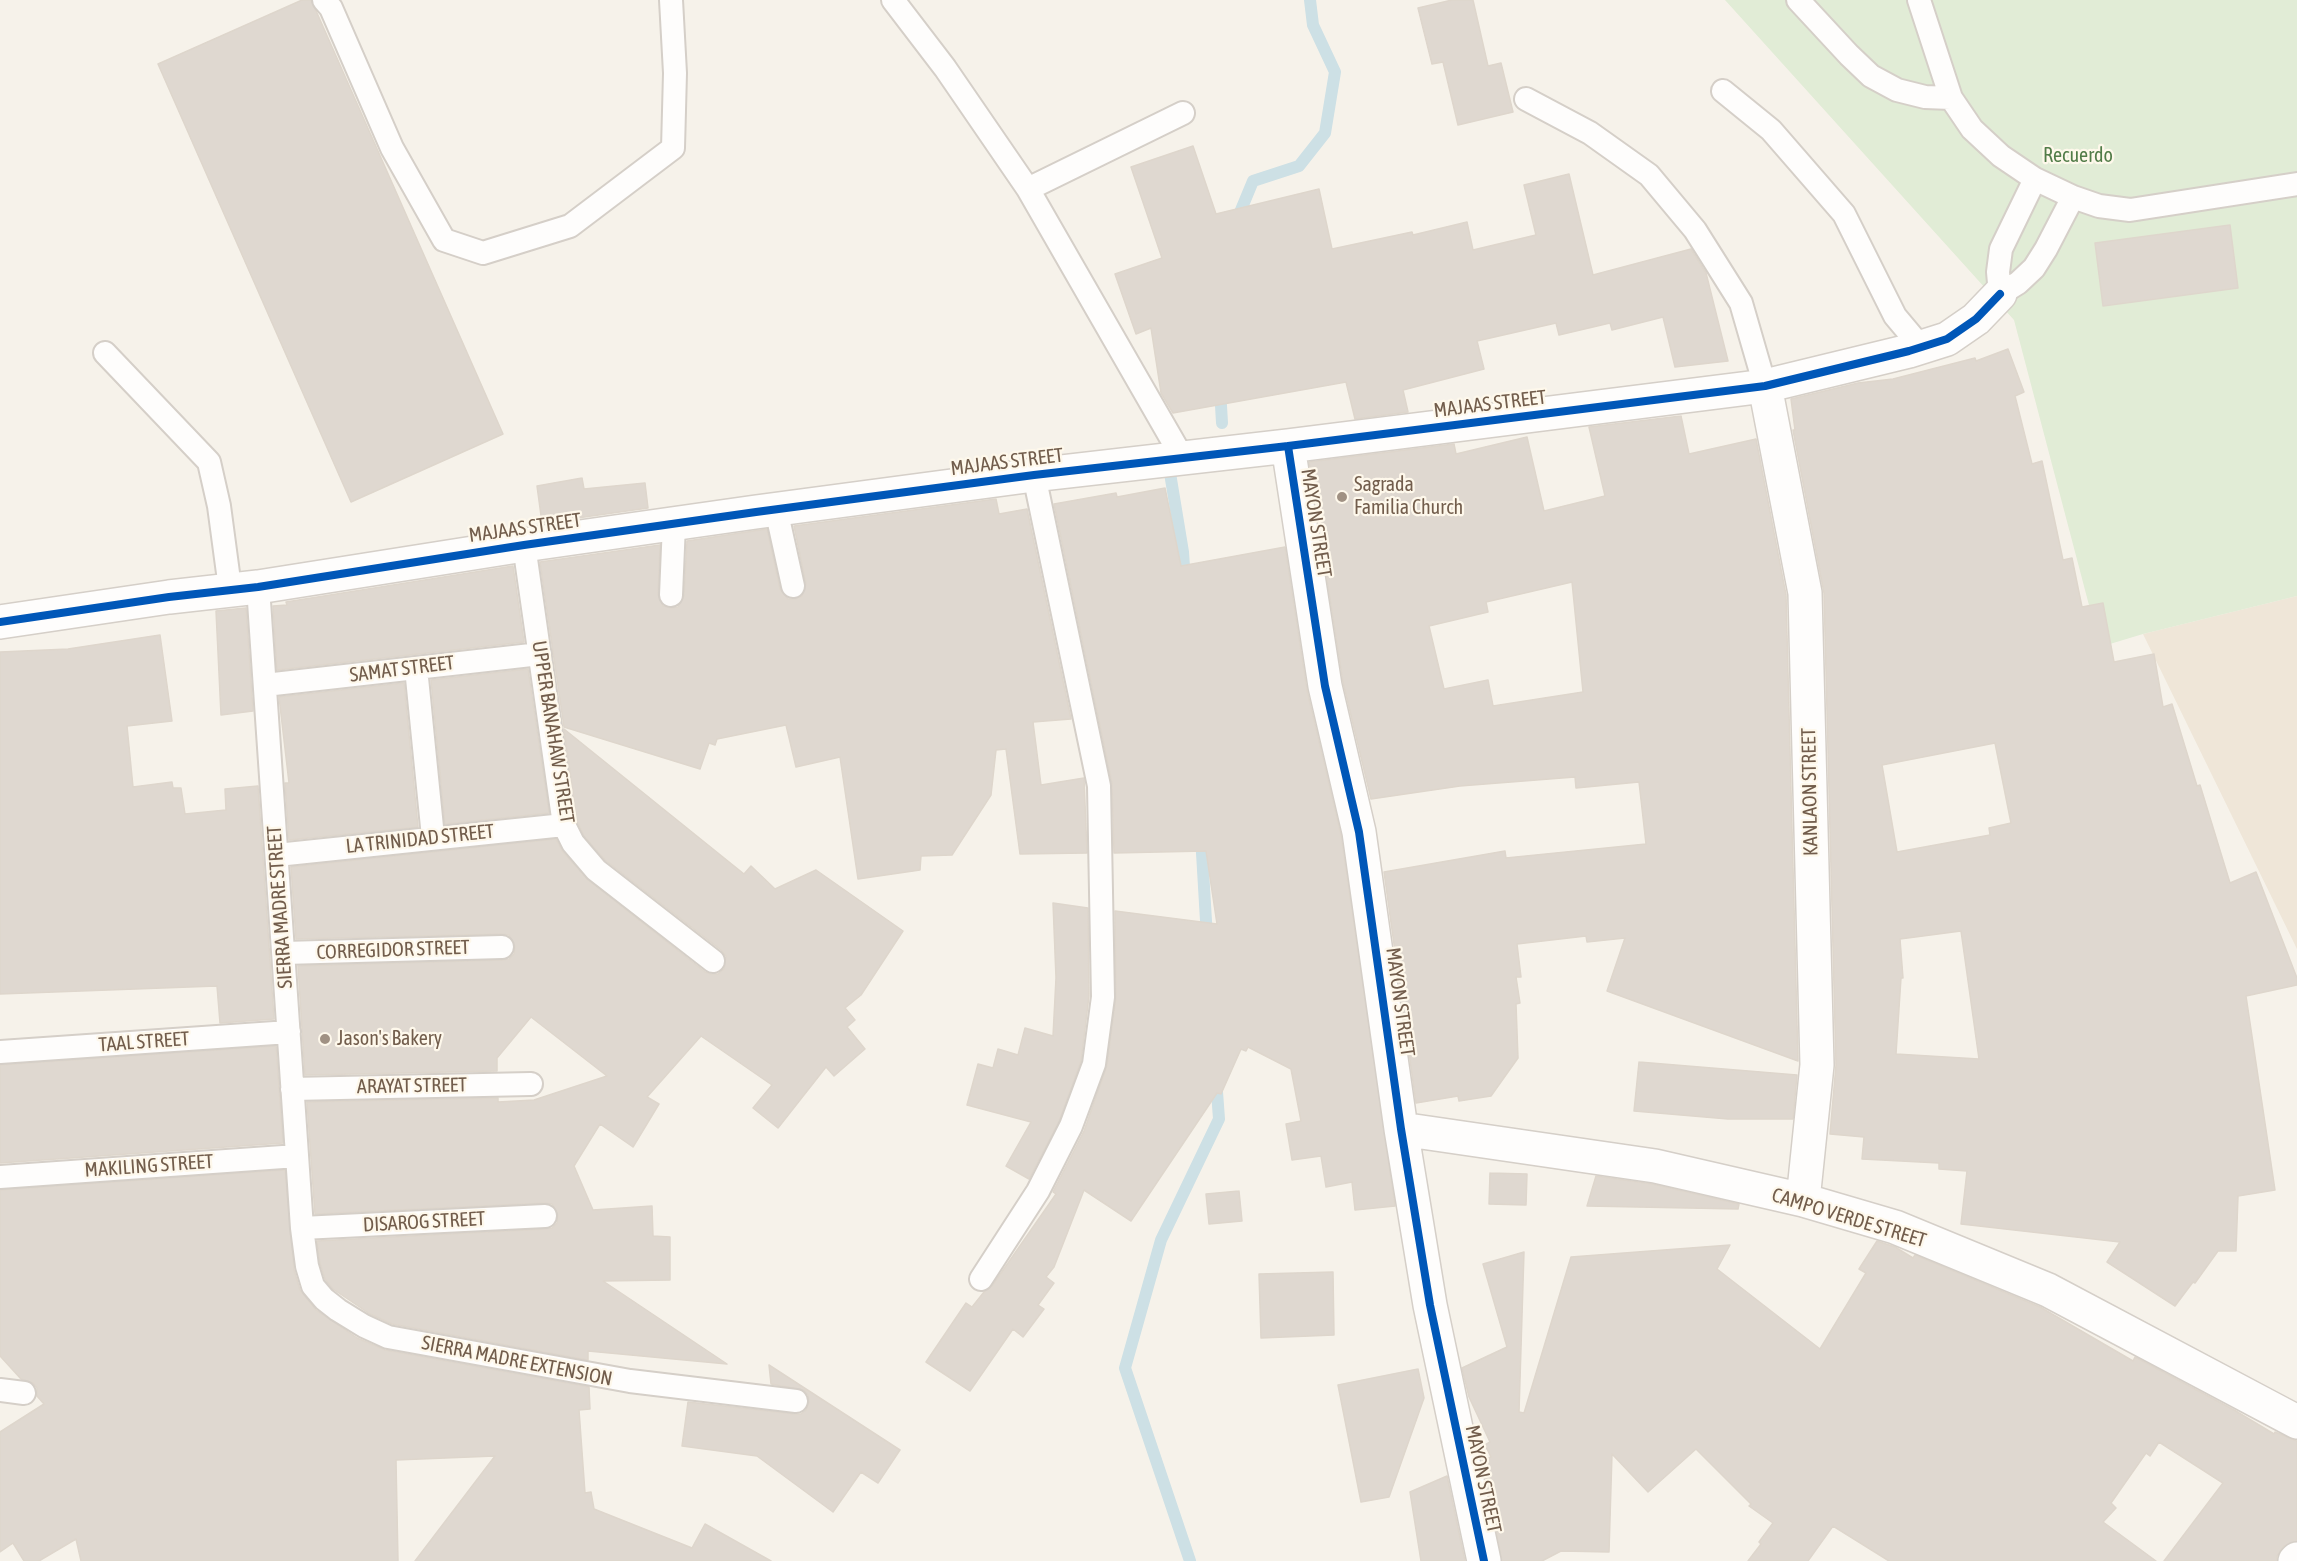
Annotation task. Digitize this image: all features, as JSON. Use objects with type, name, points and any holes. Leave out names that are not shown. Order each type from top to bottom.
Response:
[{"type":"street","name":"MAJAAS STREET","points":[[0,622],[776,509],[1034,475],[1288,446],[1765,386],[1947,339],[1976,319],[2000,294]]},
{"type":"street","name":"KANLAON STREET","points":[[1765,386],[1805,593],[1817,1065],[1803,1200]]},
{"type":"street","name":"MAYON STREET","points":[[1288,446],[1325,686],[1359,832],[1401,1129],[1430,1305],[1484,1561]]},
{"type":"street","name":"CAMPO VERDE STREET","points":[[1401,1129],[1655,1166],[1803,1200],[1895,1227],[2048,1290],[2297,1422]]},
{"type":"lane","points":[[324,0],[331,8],[393,148],[444,240],[483,253],[570,226],[673,148],[675,73],[671,0]]},
{"type":"lane","points":[[894,0],[945,68],[1028,189],[1182,457]]},
{"type":"lane","points":[[1798,0],[1849,55],[1871,75],[1896,90],[1925,97],[1951,98]]},
{"type":"lane","points":[[1919,0],[1951,98],[1972,129],[2001,156],[2035,179],[2073,197],[2099,206],[2130,210],[2297,184]]},
{"type":"lane","points":[[1723,91],[1771,130],[1844,214],[1895,316],[1921,347]]},
{"type":"lane","points":[[1526,99],[1590,133],[1649,175],[1695,230],[1741,303],[1765,386]]},
{"type":"lane","points":[[1028,189],[1183,113]]},
{"type":"lane","points":[[2035,179],[2001,249],[1998,272],[2000,294],[2018,283],[2034,268],[2073,197]]},
{"type":"lane","name":"SIERRA MADRE STREET","points":[[105,353],[209,462],[219,506],[244,588],[265,685],[302,1228]]},
{"type":"lane","points":[[981,1279],[1038,1191],[1071,1126],[1094,1064],[1103,997],[1099,786],[1034,475]]},
{"type":"lane","points":[[776,509],[793,586]]},
{"type":"lane","points":[[671,595],[674,524]]},
{"type":"lane","name":"UPPER BANAHAW STREET","points":[[524,545],[564,825],[573,843],[596,870],[713,961]]},
{"type":"lane","name":"SAMAT STREET","points":[[265,685],[540,654]]},
{"type":"lane","points":[[416,668],[433,837]]},
{"type":"lane","name":"LA TRINIDAD STREET","points":[[276,855],[564,825]]},
{"type":"lane","name":"CORREGIDOR STREET","points":[[284,953],[502,947]]},
{"type":"lane","name":"TAAL STREET","points":[[0,1052],[289,1032]]},
{"type":"lane","name":"ARAYAT STREET","points":[[292,1089],[531,1084]]},
{"type":"lane","name":"MAKILING STREET","points":[[0,1177],[297,1156]]},
{"type":"lane","name":"DISAROG STREET","points":[[302,1228],[545,1216]]},
{"type":"lane","name":"SIERRA MADRE EXTENSION","points":[[302,1228],[307,1266],[313,1286],[338,1310],[364,1326],[387,1336],[630,1382],[796,1401]]},
{"type":"lane","points":[[0,1390],[24,1393]]},
{"type":"shaded area","points":[[2297,596],[2297,949],[2143,634]]},
{"type":"green space","name":"Recuerdo","points":[[1725,0],[2297,0],[2297,596],[2143,634],[2100,647],[2014,320]]},
{"type":"building","points":[[302,0],[311,0],[503,434],[351,502],[158,64]]},
{"type":"building","points":[[1452,0],[1473,0],[1488,66],[1501,63],[1513,112],[1458,125],[1443,62],[1432,64],[1418,8]]},
{"type":"building","points":[[1193,146],[1216,214],[1319,189],[1332,249],[1412,232],[1413,235],[1467,222],[1473,250],[1536,235],[1524,185],[1569,174],[1593,275],[1691,249],[1706,273],[1728,361],[1675,367],[1663,317],[1612,330],[1610,323],[1559,335],[1556,323],[1477,341],[1484,369],[1403,390],[1408,412],[1355,419],[1346,382],[1173,413],[1161,393],[1151,328],[1136,334],[1115,274],[1162,258],[1131,167]]},
{"type":"building","points":[[2230,225],[2238,288],[2103,306],[2095,243]]},
{"type":"building","points":[[2008,349],[2024,392],[2015,396],[2032,464],[2042,461],[2063,560],[2072,558],[2082,607],[2103,603],[2114,662],[2154,654],[2163,707],[2172,704],[2230,883],[2256,872],[2297,978],[2297,985],[2246,996],[2275,1190],[2238,1196],[2236,1251],[2218,1251],[2175,1306],[2107,1262],[2120,1242],[1961,1224],[1967,1171],[1939,1169],[1939,1163],[1862,1159],[1864,1137],[1830,1134],[1836,1065],[1824,593],[1793,430],[1795,430],[1791,399],[1858,383],[1893,379],[1975,358],[1976,361]],"holes":[[[1995,743],[2011,823],[1989,828],[1990,835],[1897,852],[1882,765]],[[1961,931],[1979,1059],[1896,1054],[1901,978],[1903,978],[1900,939]]]},
{"type":"building","points":[[1681,416],[1689,454],[1756,439],[1786,595],[1798,1061],[1607,991],[1625,938],[1587,942],[1586,936],[1517,944],[1521,977],[1516,977],[1520,1003],[1516,1004],[1518,1058],[1491,1096],[1459,1101],[1458,1096],[1416,1103],[1384,872],[1505,851],[1506,858],[1646,844],[1639,782],[1576,788],[1575,777],[1460,786],[1371,799],[1343,682],[1321,540],[1325,539],[1309,462],[1454,444],[1456,454],[1527,437],[1544,511],[1605,496],[1589,427]],"holes":[[[1572,582],[1583,692],[1493,706],[1488,680],[1444,689],[1429,626],[1488,612],[1486,602]]]},
{"type":"building","points":[[582,478],[584,489],[645,483],[648,508],[542,523],[537,486]]},
{"type":"building","points":[[1165,488],[1181,566],[1285,547],[1307,690],[1341,835],[1395,1206],[1355,1210],[1352,1182],[1326,1187],[1321,1156],[1292,1160],[1286,1124],[1301,1121],[1291,1069],[1248,1047],[1246,1051],[1241,1049],[1221,1094],[1217,1093],[1131,1221],[1084,1190],[1054,1267],[1046,1277],[1054,1283],[1038,1305],[1044,1309],[1023,1337],[1013,1329],[970,1391],[926,1362],[966,1303],[972,1307],[992,1286],[1056,1194],[1053,1192],[1084,1131],[1107,1066],[1116,997],[1115,911],[1217,924],[1206,851],[1114,853],[1112,783],[1054,504],[1116,493],[1117,497]]},
{"type":"building","points":[[996,499],[999,514],[1027,509],[1071,719],[1033,722],[1041,785],[1084,778],[1087,853],[1020,854],[1006,749],[996,750],[991,795],[952,855],[921,856],[920,870],[858,879],[840,757],[796,767],[786,725],[717,739],[715,745],[709,743],[700,769],[564,727],[540,562],[660,545],[658,595],[663,606],[678,607],[684,596],[687,541],[767,529],[780,589],[788,599],[795,599],[802,596],[806,584],[794,526]]},
{"type":"building","points":[[513,566],[524,642],[277,670],[273,606],[287,605],[286,602]]},
{"type":"building","points":[[246,608],[253,711],[221,715],[216,611]]},
{"type":"building","points":[[160,635],[172,721],[127,726],[133,787],[172,782],[173,788],[181,788],[185,814],[226,810],[225,789],[258,786],[274,1019],[220,1023],[217,986],[0,994],[0,652],[68,649]]},
{"type":"building","points":[[528,669],[549,813],[445,824],[431,680]]},
{"type":"building","points":[[404,683],[418,827],[289,840],[285,783],[289,783],[279,697]]},
{"type":"building","points":[[564,729],[744,874],[751,866],[775,889],[816,870],[903,931],[861,995],[845,1008],[855,1020],[847,1027],[865,1049],[834,1076],[826,1067],[778,1128],[753,1108],[772,1085],[701,1036],[647,1097],[659,1104],[633,1147],[600,1124],[574,1166],[593,1210],[652,1206],[653,1236],[670,1237],[670,1280],[603,1281],[727,1364],[588,1351],[588,1360],[392,1324],[370,1314],[333,1289],[325,1279],[320,1263],[317,1241],[546,1229],[552,1228],[557,1223],[558,1215],[552,1204],[544,1203],[315,1214],[307,1102],[498,1098],[498,1102],[534,1100],[607,1076],[531,1017],[497,1058],[497,1071],[305,1075],[298,966],[502,960],[509,959],[514,954],[515,946],[509,935],[502,934],[296,939],[291,867],[556,839],[563,852],[588,880],[705,972],[718,974],[724,969],[726,956],[721,950],[605,860],[584,836],[577,821]]},
{"type":"building","points":[[1053,903],[1088,908],[1089,996],[1081,1061],[1059,1121],[1029,1179],[1006,1166],[1031,1122],[967,1105],[978,1064],[993,1068],[998,1049],[1018,1055],[1025,1028],[1053,1036],[1056,978]]},
{"type":"building","points":[[276,1046],[283,1143],[0,1163],[0,1065]]},
{"type":"building","points":[[1639,1062],[1797,1075],[1793,1119],[1728,1119],[1634,1111]]},
{"type":"building","points":[[285,1170],[294,1270],[300,1290],[316,1310],[357,1338],[385,1350],[589,1387],[590,1409],[579,1410],[585,1493],[591,1492],[594,1509],[692,1548],[705,1524],[771,1561],[415,1561],[495,1456],[396,1460],[398,1561],[81,1561],[76,1539],[39,1561],[24,1561],[13,1543],[0,1552],[0,1432],[44,1404],[37,1396],[37,1388],[33,1383],[21,1379],[0,1356],[0,1190]]},
{"type":"building","points":[[1490,1173],[1527,1174],[1526,1205],[1489,1204]]},
{"type":"building","points":[[1596,1176],[1652,1184],[1739,1204],[1738,1209],[1587,1206]]},
{"type":"building","points":[[1239,1191],[1242,1221],[1209,1224],[1206,1194]]},
{"type":"building","points":[[1877,1241],[1895,1247],[1913,1258],[1915,1255],[2040,1307],[2133,1361],[2135,1357],[2274,1434],[2275,1432],[2297,1441],[2297,1541],[2284,1546],[2277,1556],[2277,1561],[2164,1561],[2223,1483],[2159,1442],[2150,1456],[2146,1453],[2111,1503],[2116,1508],[2103,1522],[2156,1561],[1889,1561],[1833,1526],[1808,1561],[1748,1561],[1773,1523],[1749,1506],[1751,1504],[1696,1449],[1648,1492],[1612,1454],[1609,1552],[1561,1551],[1542,1561],[1502,1561],[1482,1461],[1491,1457],[1485,1445],[1490,1442],[1469,1397],[1462,1368],[1507,1347],[1483,1264],[1524,1252],[1519,1412],[1524,1413],[1571,1257],[1730,1245],[1717,1269],[1820,1349],[1866,1273],[1859,1269]]},
{"type":"building","points":[[1333,1272],[1334,1335],[1261,1338],[1259,1274]]},
{"type":"building","points":[[769,1365],[900,1450],[878,1483],[861,1472],[833,1512],[757,1456],[682,1446],[688,1402],[794,1414],[801,1414],[806,1410],[809,1402],[804,1390],[771,1384]]},
{"type":"building","points":[[1418,1369],[1424,1398],[1389,1497],[1361,1502],[1338,1385]]},
{"type":"building","points":[[1447,1476],[1465,1561],[1421,1561],[1410,1492]]},
{"type":"waterway","points":[[1236,222],[1253,181],[1299,166],[1325,133],[1335,72],[1313,25],[1310,0]]},
{"type":"waterway","points":[[1220,388],[1222,423]]},
{"type":"waterway","points":[[1168,461],[1183,552],[1185,582]]},
{"type":"waterway","points":[[1201,836],[1207,938]]},
{"type":"waterway","points":[[1190,1561],[1125,1368],[1161,1240],[1219,1119],[1216,1078]]},
{"type":"cycle path","points":[[0,622],[169,597],[258,587],[524,545],[756,512],[1034,475],[1288,446],[1765,386],[1909,351],[1947,339],[1976,319],[2000,294]]},
{"type":"cycle path","points":[[1288,446],[1325,686],[1359,832],[1401,1129],[1430,1305],[1484,1561]]},
{"type":"place","name":"Sagrada Familia Church","points":[[1342,497]]},
{"type":"place","name":"Jason's Bakery","points":[[325,1039]]}]
